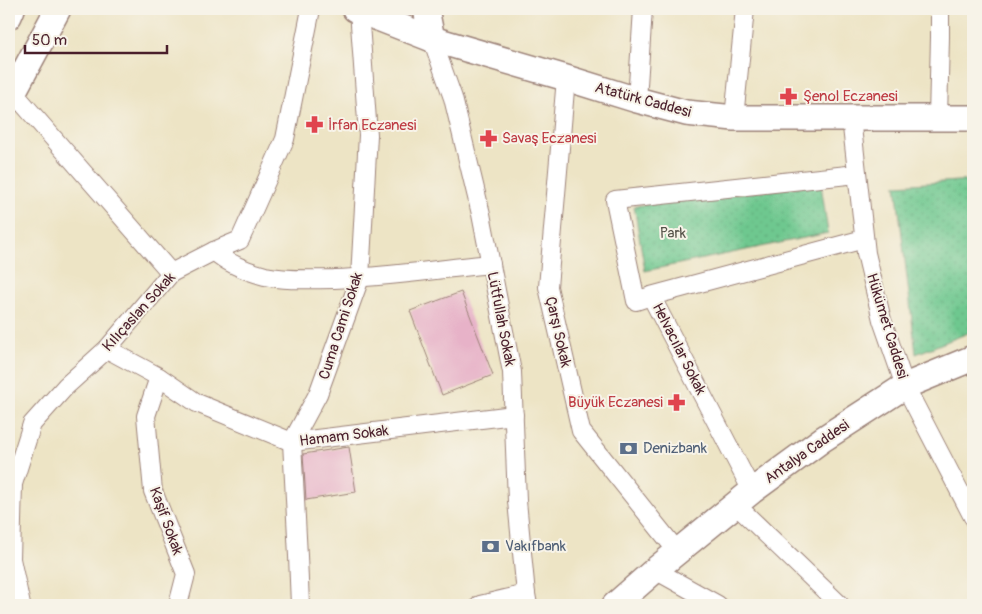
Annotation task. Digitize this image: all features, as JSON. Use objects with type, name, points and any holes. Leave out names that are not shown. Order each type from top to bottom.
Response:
[{"type":"main road","points":[[9,16],[12,9]]},
{"type":"main road","points":[[11,96],[58,9]]},
{"type":"main road","name":"Atatürk Caddesi","points":[[357,9],[432,39],[686,113],[734,118],[973,118]]},
{"type":"main road","points":[[426,9],[432,39]]},
{"type":"main road","name":"Antalya Caddesi","points":[[615,605],[744,498],[823,438],[905,386],[973,358]]},
{"type":"main road","name":"Antalya Caddesi","points":[[598,605],[655,570]]},
{"type":"street","name":"Kılıçaslan Sokak","points":[[21,605],[11,559],[13,484],[32,424],[66,386],[107,349],[171,273],[240,240],[285,138],[311,9]]},
{"type":"street","name":"Cuma Cami Sokak","points":[[292,442],[318,394],[360,278],[368,135],[357,9]]},
{"type":"street","points":[[637,100],[643,9]]},
{"type":"street","points":[[734,118],[745,9]]},
{"type":"street","points":[[938,118],[940,9]]},
{"type":"street","name":"Lütfullah Sokak","points":[[432,39],[453,98],[481,214],[512,372],[516,501],[527,599]]},
{"type":"street","name":"Çarşı Sokak","points":[[566,78],[548,287],[581,431],[678,551]]},
{"type":"street","points":[[11,96],[171,273]]},
{"type":"street","name":"Hükümet Caddesi","points":[[851,118],[866,253],[882,320],[905,386],[973,517]]},
{"type":"street","points":[[651,296],[636,301],[615,200],[857,174]]},
{"type":"street","name":"Helvacılar Sokak","points":[[840,605],[744,498],[651,296],[864,238]]},
{"type":"street","points":[[214,251],[222,259],[234,266],[266,276],[303,280],[360,278],[491,264]]},
{"type":"street","name":"Hamam Sokak","points":[[107,349],[159,377],[197,403],[292,442],[514,416]]},
{"type":"street","name":"Kaşif Sokak","points":[[159,377],[146,416],[153,491],[186,574],[178,605]]},
{"type":"street","points":[[292,442],[300,605]]},
{"type":"street","points":[[655,570],[718,605]]},
{"type":"street","points":[[480,605],[527,599]]},
{"type":"green space","points":[[973,180],[973,331],[916,354],[896,185]]},
{"type":"green space","name":"Park","points":[[821,184],[828,233],[645,271],[634,206]]},
{"type":"building","points":[[461,292],[493,375],[442,395],[410,311]]},
{"type":"building","points":[[349,447],[356,492],[306,500],[303,454]]},
{"type":"place","name":"Şenol Eczanesi","points":[[789,96]]},
{"type":"place","name":"İrfan Eczanesi","points":[[314,125]]},
{"type":"place","name":"Savaş Eczanesi","points":[[488,138]]},
{"type":"place","name":"Büyük Eczanesi","points":[[677,402]]},
{"type":"place","name":"Denizbank","points":[[629,448]]},
{"type":"place","name":"Vakıfbank","points":[[491,546]]}]
